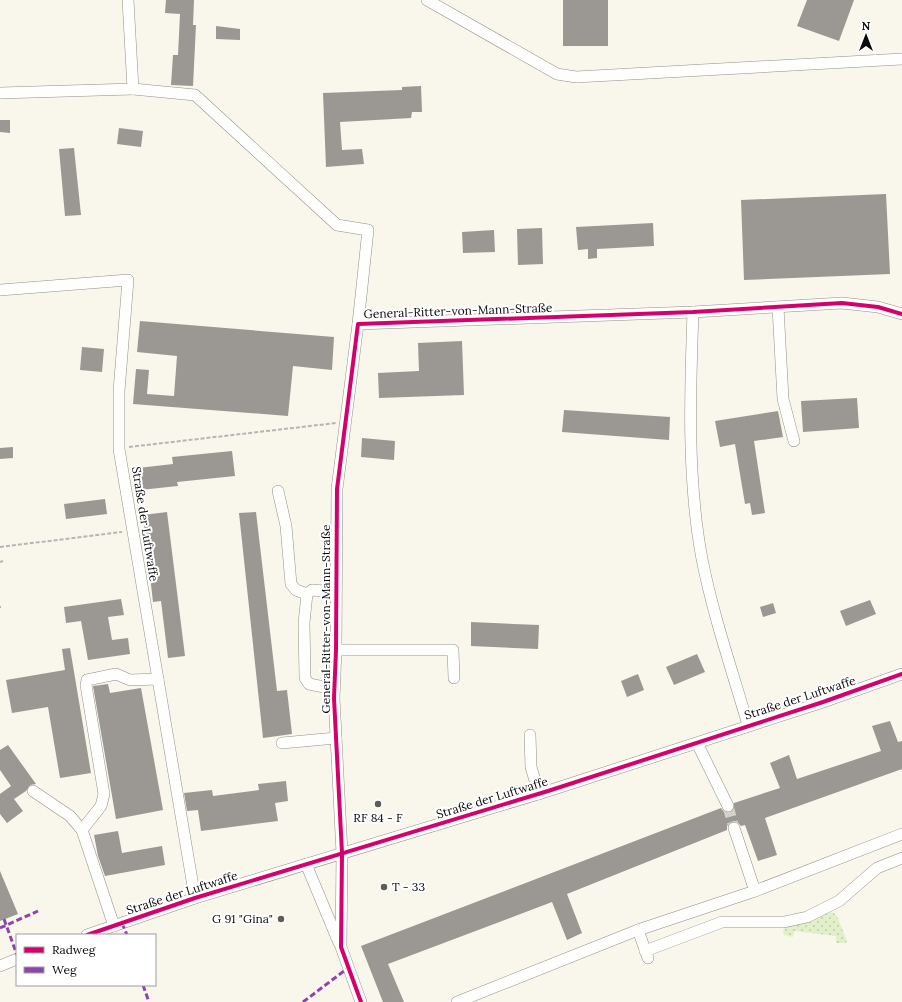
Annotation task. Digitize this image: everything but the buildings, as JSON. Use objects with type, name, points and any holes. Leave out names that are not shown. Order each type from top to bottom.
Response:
[{"type":"street","points":[[128,0],[133,89]]},
{"type":"street","points":[[427,0],[557,74],[576,77],[902,59]]},
{"type":"street","points":[[0,93],[133,89],[195,95],[337,225],[368,230],[358,324]]},
{"type":"street","name":"Straße der Luftwaffe","points":[[0,290],[128,280],[119,391],[119,449],[195,898]]},
{"type":"street","name":"General-Ritter-von-Mann-Straße","points":[[361,1002],[341,947],[342,853],[334,689],[336,650],[337,489],[347,422],[358,324],[693,312],[842,303],[878,307],[902,314]]},
{"type":"street","points":[[778,307],[783,399],[794,441]]},
{"type":"street","points":[[693,312],[690,412],[695,496],[702,558],[709,590],[748,725]]},
{"type":"street","points":[[278,491],[286,526],[291,584],[296,590],[307,594]]},
{"type":"street","points":[[334,689],[309,684],[305,678],[304,623],[307,594],[312,590],[336,592]]},
{"type":"street","points":[[336,650],[453,650],[454,678]]},
{"type":"street","points":[[82,830],[101,806],[104,794],[86,685],[87,680],[116,674],[130,680],[158,679]]},
{"type":"street","name":"Straße der Luftwaffe","points":[[90,934],[195,898],[539,794],[748,725],[823,702],[902,674]]},
{"type":"street","points":[[530,735],[531,767],[539,794]]},
{"type":"street","points":[[282,744],[336,738]]},
{"type":"street","points":[[697,743],[728,806]]},
{"type":"street","points":[[33,791],[70,816],[82,830],[114,926]]},
{"type":"street","points":[[734,828],[755,891]]},
{"type":"street","points":[[457,1002],[638,930],[755,891],[902,834]]},
{"type":"street","points":[[638,930],[647,954],[722,922],[784,922],[807,917],[839,901],[877,868],[902,858]]},
{"type":"street","points":[[306,864],[341,947]]},
{"type":"street","points":[[0,966],[16,959]]},
{"type":"path","points":[[119,449],[347,422]]},
{"type":"path","points":[[0,546],[133,530]]},
{"type":"green space","points":[[830,912],[837,916],[847,941],[846,943],[836,943],[836,936],[794,931],[793,937],[784,935],[783,930],[785,927],[806,923]]},
{"type":"tunnel","points":[[728,806],[734,828]]},
{"type":"marked path","points":[[0,928],[38,911]]},
{"type":"marked path","points":[[4,919],[16,952]]},
{"type":"marked path","points":[[122,923],[127,934]]},
{"type":"marked path","points":[[303,1002],[348,968]]},
{"type":"marked path","points":[[143,986],[149,1002]]},
{"type":"cycle path","points":[[361,1002],[341,947],[342,853],[334,698],[336,650],[337,489],[358,324],[693,312],[842,303],[878,307],[902,314]]},
{"type":"cycle path","points":[[90,934],[195,898],[548,791],[823,702],[902,674]]},
{"type":"place","name":"RF 84 - F","points":[[378,804]]},
{"type":"place","name":"T - 33","points":[[384,887]]},
{"type":"place","name":"G 91 \"Gina\"","points":[[281,919]]}]
